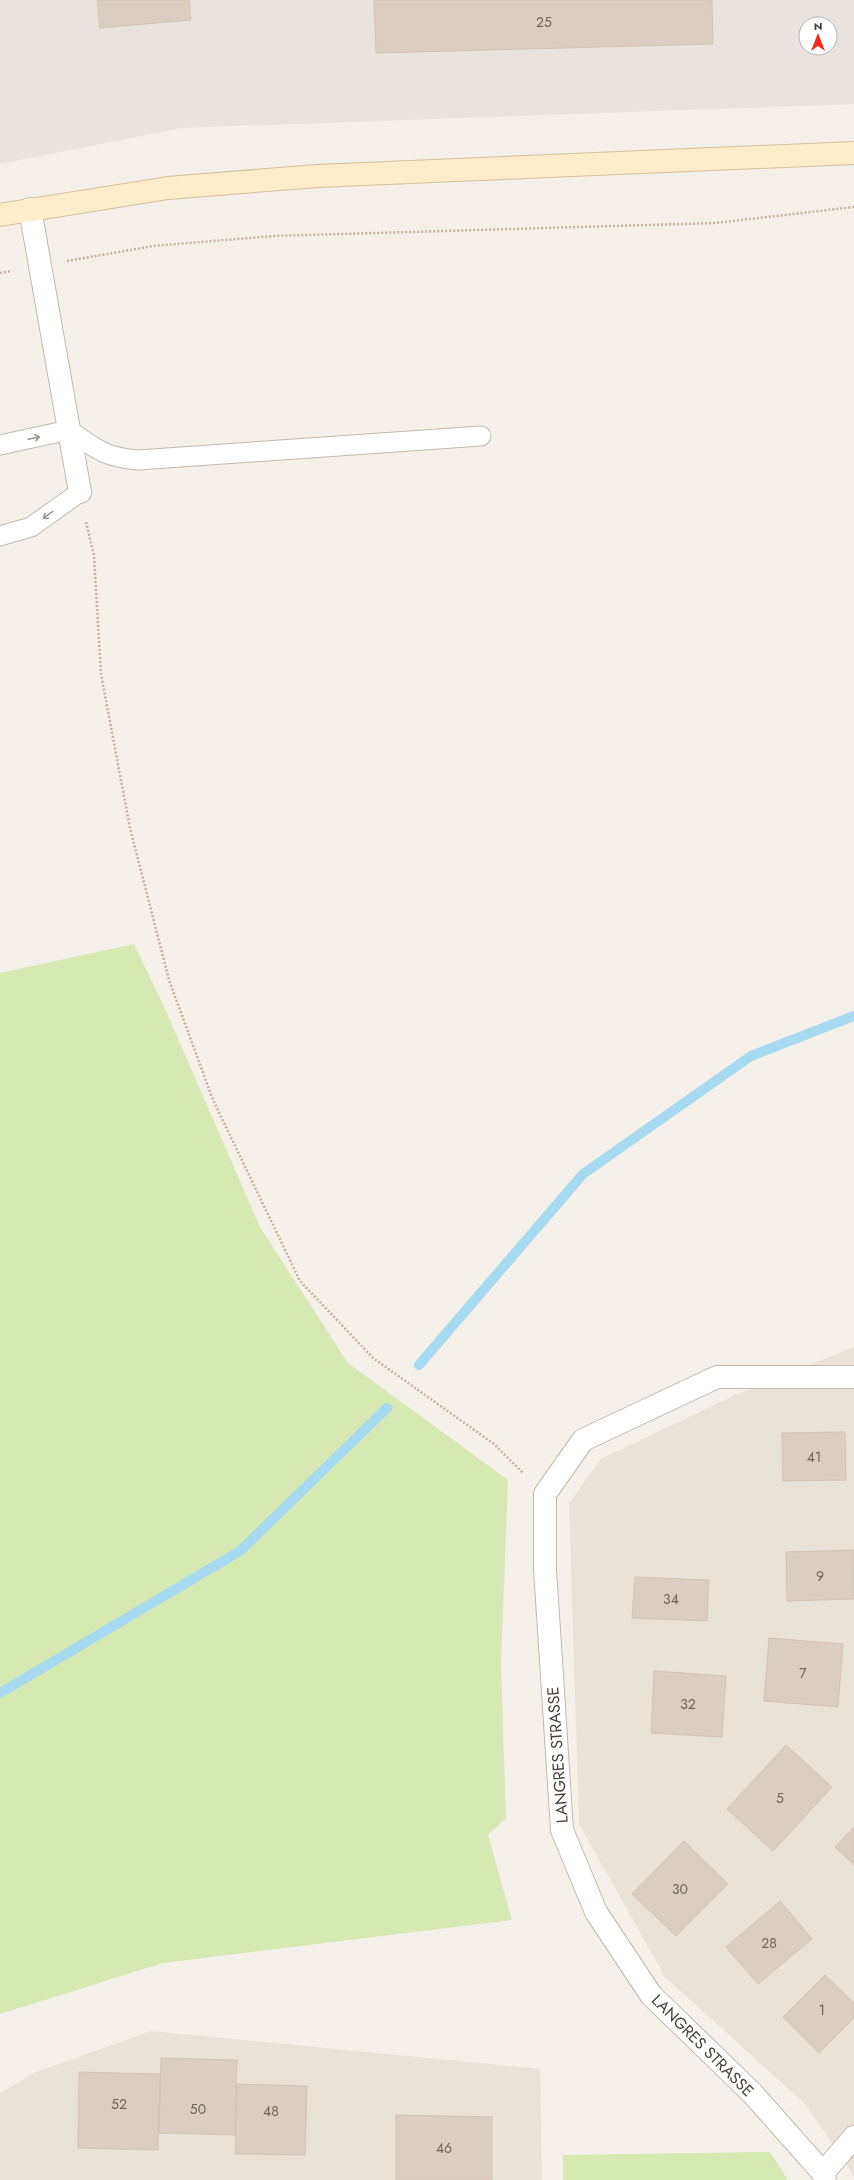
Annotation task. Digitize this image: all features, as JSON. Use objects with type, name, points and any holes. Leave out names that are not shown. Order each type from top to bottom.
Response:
[{"type":"main road","points":[[0,215],[30,208],[168,188],[316,176],[854,153]]},
{"type":"street","points":[[30,208],[80,492]]},
{"type":"street","points":[[545,1494],[583,1440],[717,1377],[854,1377]]},
{"type":"street","name":"LANGRES STRASSE","points":[[545,1494],[546,1569],[562,1830],[596,1912],[651,1995],[752,2093],[824,2176]]},
{"type":"street","points":[[824,2176],[854,2137]]},
{"type":"lane","points":[[0,445],[69,430],[99,451],[116,458],[138,460],[481,436]]},
{"type":"lane","points":[[0,536],[31,527],[80,492]]},
{"type":"path","points":[[0,273],[153,246],[273,236],[714,223],[854,207]]},
{"type":"path","points":[[80,492],[94,555],[101,674],[130,828],[169,980],[213,1100],[300,1280],[373,1358],[494,1444],[545,1494]]},
{"type":"shaded area","points":[[0,0],[854,0],[854,104],[182,128],[0,164]]},
{"type":"shaded area","points":[[854,1347],[854,2179],[853,2174],[805,2104],[665,1977],[579,1824],[569,1503],[601,1459],[735,1395]]},
{"type":"shaded area","points":[[151,2031],[540,2069],[542,2180],[0,2180],[0,2093],[36,2072]]},
{"type":"green space","points":[[134,944],[166,1011],[260,1227],[348,1363],[508,1480],[501,1664],[506,1818],[488,1835],[512,1920],[163,1963],[0,2014],[0,973]]},
{"type":"green space","points":[[770,2152],[788,2180],[563,2180],[563,2155]]},
{"type":"building","points":[[97,0],[189,0],[191,20],[100,28]]},
{"type":"building","points":[[374,0],[712,0],[713,44],[376,53]]},
{"type":"building","points":[[845,1432],[846,1480],[783,1481],[782,1433]]},
{"type":"building","points":[[853,1550],[854,1599],[787,1601],[786,1552]]},
{"type":"building","points":[[635,1577],[709,1580],[707,1621],[632,1618]]},
{"type":"building","points":[[769,1638],[843,1644],[838,1707],[764,1701]]},
{"type":"building","points":[[654,1671],[726,1676],[722,1737],[651,1733]]},
{"type":"building","points":[[786,1745],[832,1787],[773,1851],[727,1809]]},
{"type":"building","points":[[854,1827],[854,1865],[835,1847]]},
{"type":"building","points":[[684,1841],[728,1884],[676,1936],[632,1894]]},
{"type":"building","points":[[780,1901],[812,1939],[758,1984],[726,1947]]},
{"type":"building","points":[[825,1975],[854,2003],[854,2018],[819,2053],[783,2017]]},
{"type":"building","points":[[161,2058],[237,2060],[235,2135],[159,2133]]},
{"type":"building","points":[[79,2072],[160,2074],[158,2150],[78,2148]]},
{"type":"building","points":[[237,2084],[307,2086],[305,2155],[235,2154]]},
{"type":"building","points":[[396,2115],[492,2117],[492,2180],[396,2180]]},
{"type":"waterway","points":[[419,1365],[583,1174],[751,1056],[854,1016]]},
{"type":"waterway","points":[[0,1693],[240,1551],[387,1408]]}]
